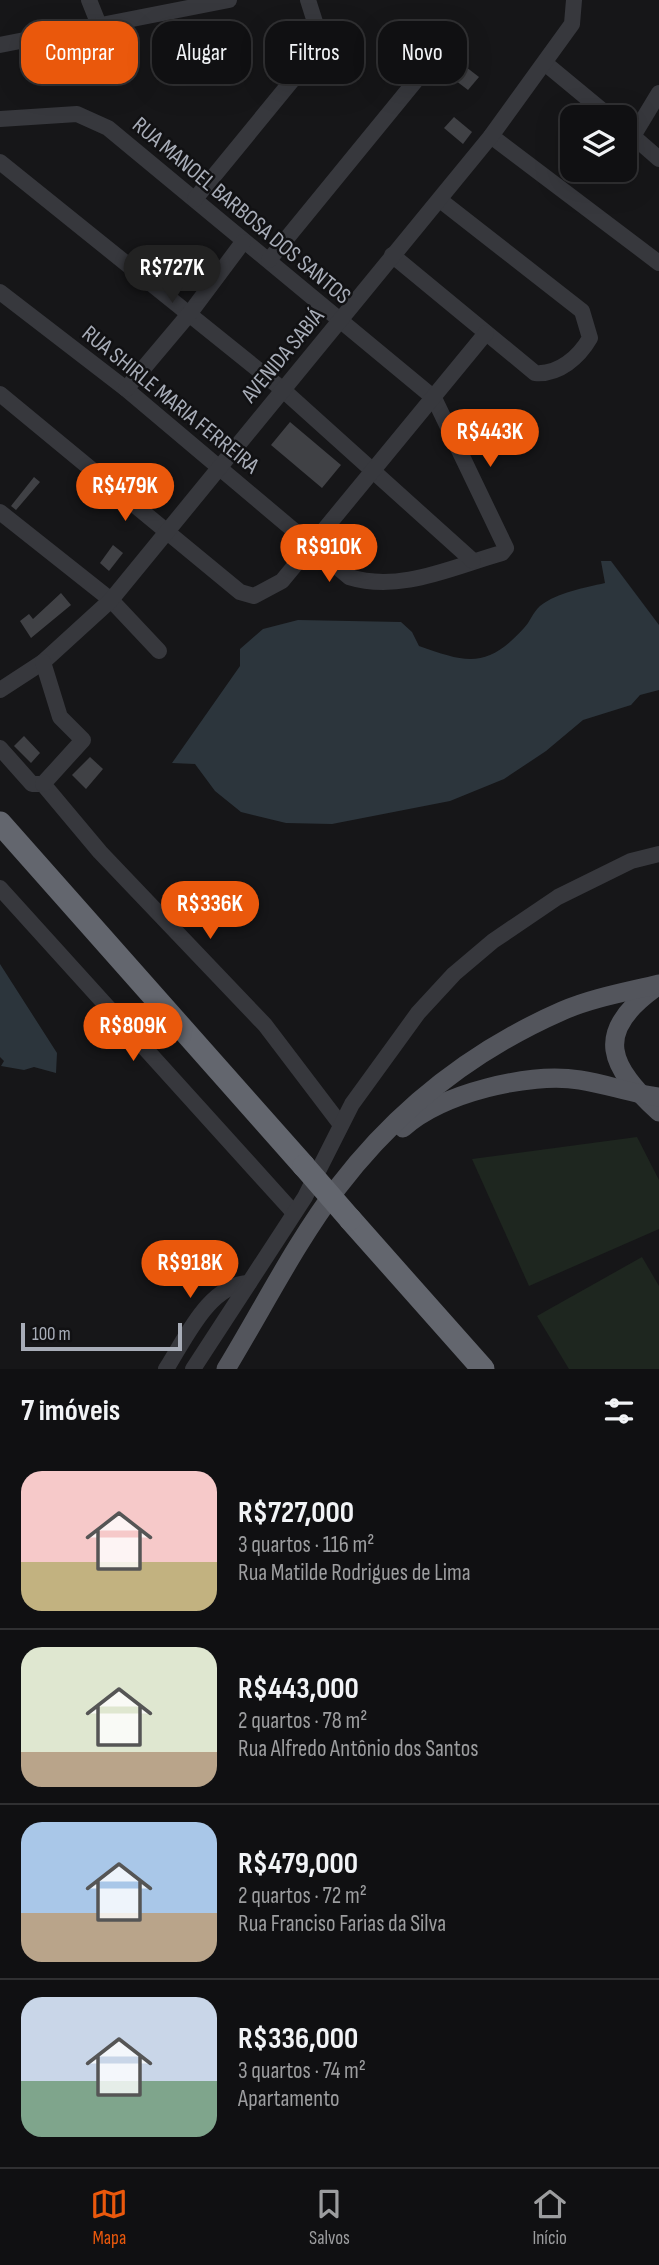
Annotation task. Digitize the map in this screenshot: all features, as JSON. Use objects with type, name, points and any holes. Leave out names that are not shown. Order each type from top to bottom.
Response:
[{"type":"highway","points":[[0,823],[483,1369]]},
{"type":"main road","points":[[659,984],[626,1013],[618,1026],[614,1046],[617,1062],[650,1096],[659,1112]]},
{"type":"main road","points":[[226,1369],[337,1188],[386,1131],[426,1093],[510,1036],[590,1001],[659,984]]},
{"type":"main road","points":[[337,1188],[408,1124],[459,1096],[552,1078],[580,1080],[650,1096]]},
{"type":"street","points":[[89,0],[97,21]]},
{"type":"street","points":[[118,21],[229,0]]},
{"type":"street","points":[[195,199],[322,44],[308,0]]},
{"type":"street","name":"AVENIDA SABIÁ","points":[[0,690],[43,662],[111,600],[166,534],[491,136],[546,64],[572,24],[574,0]]},
{"type":"street","points":[[0,45],[21,41]]},
{"type":"street","points":[[546,64],[596,105]]},
{"type":"street","points":[[269,260],[413,84]]},
{"type":"street","points":[[637,122],[659,93]]},
{"type":"street","name":"RUA MANOEL BARBOSA DOS SANTOS","points":[[0,119],[60,114],[91,118],[108,128],[434,398]]},
{"type":"street","points":[[491,136],[659,263]]},
{"type":"street","points":[[637,140],[659,159]]},
{"type":"street","points":[[0,162],[282,389],[473,561],[502,553],[506,548],[434,398]]},
{"type":"street","points":[[392,255],[523,366],[542,374],[580,356],[590,338],[582,311],[440,200]]},
{"type":"street","points":[[126,389],[190,313],[243,242]]},
{"type":"street","name":"RUA SHIRLE MARIA FERREIRA","points":[[0,292],[126,389],[349,577],[370,583],[390,583],[427,576],[473,561]]},
{"type":"street","points":[[0,394],[166,534],[240,592],[254,596],[266,592],[282,581],[486,332]]},
{"type":"street","points":[[0,512],[111,600],[159,651]]},
{"type":"street","points":[[0,748],[32,784],[43,784],[83,740],[60,717],[43,662]]},
{"type":"street","points":[[43,784],[100,852],[265,1026],[341,1125]]},
{"type":"street","points":[[193,1369],[305,1197],[352,1104],[418,1013],[454,974],[493,941],[558,897],[631,861],[659,854]]},
{"type":"street","points":[[0,888],[294,1213]]},
{"type":"street","points":[[166,1369],[207,1308],[226,1289],[249,1283]]},
{"type":"shaded area","points":[[601,561],[611,561],[659,625],[659,690],[640,695],[631,705],[583,720],[546,751],[504,779],[450,801],[332,824],[286,823],[241,812],[215,791],[195,764],[172,763],[240,666],[240,649],[263,629],[298,620],[401,622],[412,632],[419,646],[450,656],[476,659],[499,650],[511,641],[547,601],[571,591],[605,583]]},
{"type":"shaded area","points":[[0,964],[57,1053],[56,1073],[34,1067],[24,1070],[1,1066],[4,1061],[0,1057]]},
{"type":"shaded area","points":[[637,1137],[659,1180],[659,1229],[529,1286],[472,1159]]},
{"type":"shaded area","points":[[642,1257],[659,1286],[659,1369],[569,1369],[537,1316]]},
{"type":"building","points":[[467,68],[479,77],[468,90],[460,84],[467,84]]},
{"type":"building","points":[[454,117],[472,132],[463,144],[444,128]]},
{"type":"building","points":[[290,422],[341,465],[322,488],[271,445]]},
{"type":"building","points":[[34,477],[40,482],[16,510],[11,506]]},
{"type":"building","points":[[113,545],[123,553],[109,571],[100,563]]},
{"type":"building","points":[[61,593],[71,605],[31,638],[20,621],[29,614],[33,619]]},
{"type":"building","points":[[24,736],[40,753],[31,763],[14,746]]},
{"type":"building","points":[[90,757],[103,769],[86,789],[72,775]]}]
